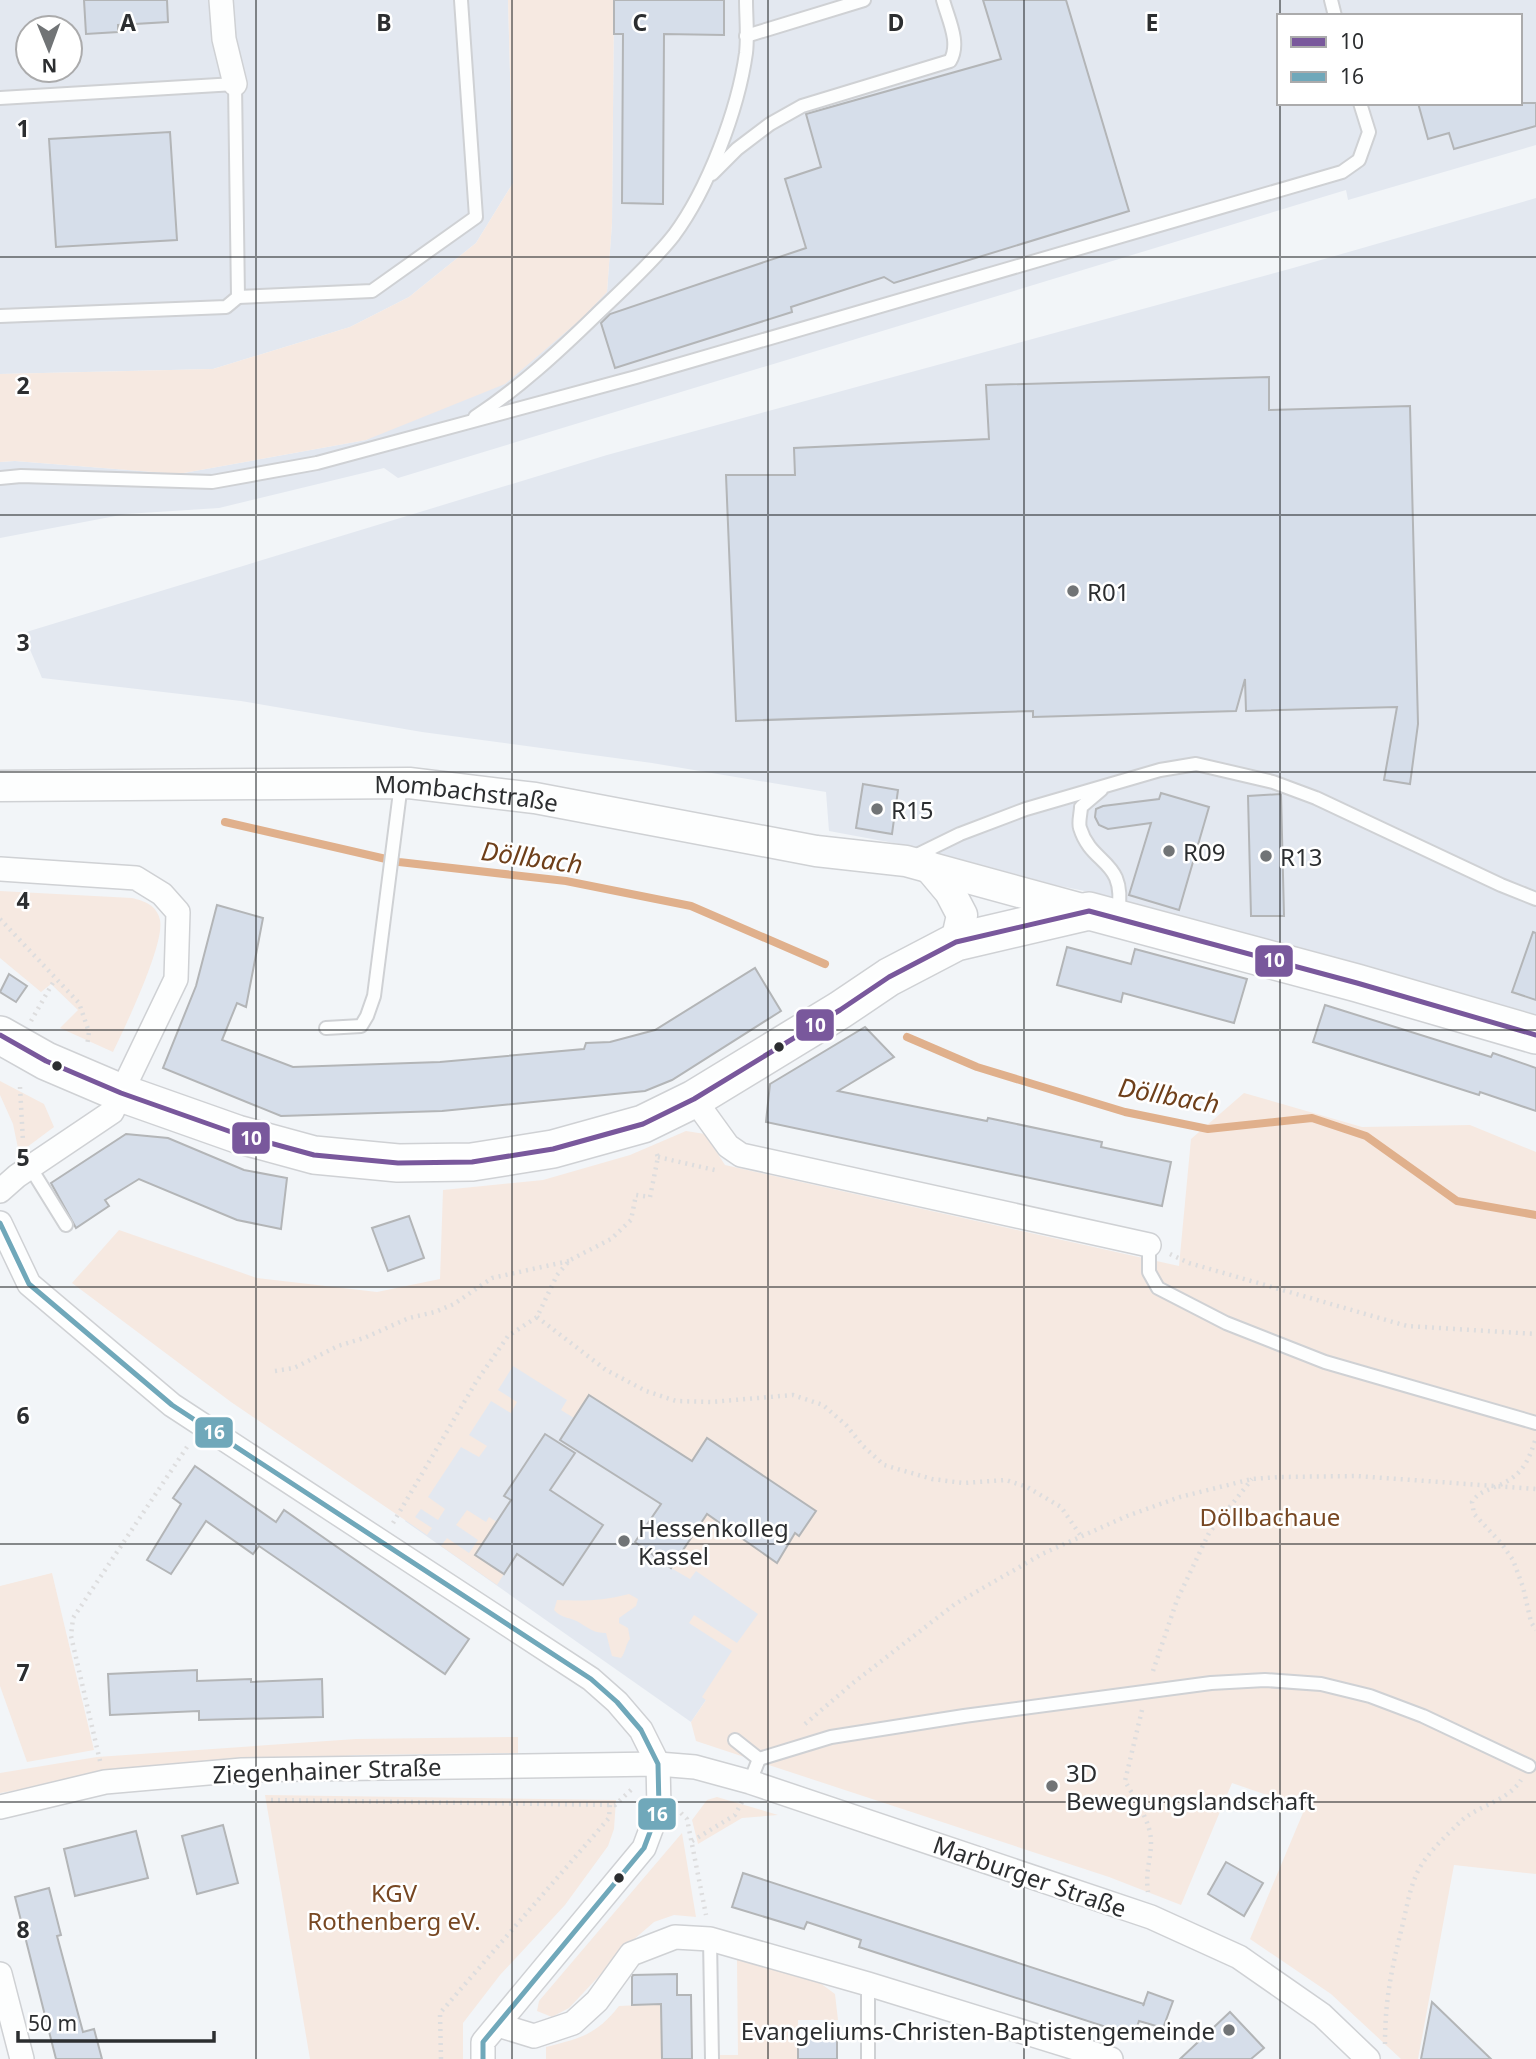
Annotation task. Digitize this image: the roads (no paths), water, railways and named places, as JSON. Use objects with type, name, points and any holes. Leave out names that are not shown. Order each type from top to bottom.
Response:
[{"type":"main road","points":[[15,1029],[46,1061],[121,1093],[237,1134],[314,1155],[398,1163],[472,1162],[553,1149],[643,1124],[694,1099],[840,1010],[888,977],[956,942],[1103,914],[1536,1035]]},
{"type":"street","points":[[221,0],[224,39],[235,84]]},
{"type":"street","name":"Mombachstraße","points":[[0,786],[401,783],[535,797],[816,851],[917,864],[1103,914]]},
{"type":"street","points":[[917,864],[950,892],[962,915],[956,942]]},
{"type":"street","points":[[0,869],[136,878],[162,894],[178,912],[176,979],[112,1112],[30,1167],[0,1191]]},
{"type":"street","points":[[694,1099],[728,1146],[741,1155],[1149,1245]]},
{"type":"street","points":[[0,1223],[29,1284],[172,1405],[591,1679],[617,1702],[640,1730],[658,1764],[659,1808],[644,1848],[483,2042],[483,2059]]},
{"type":"street","name":"Ziegenhainer Straße","points":[[0,1807],[105,1782],[243,1770],[658,1764]]},
{"type":"street","name":"Marburger Straße","points":[[658,1764],[695,1767],[750,1782],[1151,1917],[1239,1957],[1377,2052]]},
{"type":"street","points":[[498,2025],[534,2036],[573,2024],[597,2001],[631,1954],[675,1937],[710,1938],[1111,2059]]},
{"type":"street","points":[[0,1974],[22,2059]]},
{"type":"lane","points":[[0,316],[226,307],[238,297],[372,291],[476,217],[461,0]]},
{"type":"lane","points":[[464,424],[502,399],[547,362],[673,236],[709,176],[736,96],[746,52],[746,0]]},
{"type":"lane","points":[[746,36],[864,0]]},
{"type":"lane","points":[[709,176],[737,149],[770,124],[802,106],[950,61],[955,52],[954,38],[943,0]]},
{"type":"lane","points":[[0,98],[235,84],[238,297]]},
{"type":"lane","points":[[0,478],[21,476],[212,482],[317,463],[464,424],[1342,172],[1359,160],[1369,132],[1361,105]]},
{"type":"lane","points":[[917,864],[961,834],[1015,814],[1160,770],[1196,764],[1273,782],[1364,818],[1501,885],[1536,899]]},
{"type":"lane","points":[[326,1028],[361,1026],[374,996],[401,783]]},
{"type":"lane","points":[[1103,914],[1120,885],[1109,864],[1091,848],[1079,827],[1081,807],[1105,787]]},
{"type":"lane","points":[[30,1167],[66,1225]]},
{"type":"lane","points":[[1149,1245],[1149,1272],[1158,1288],[1226,1323],[1325,1362],[1536,1423]]},
{"type":"lane","points":[[750,1782],[765,1757],[831,1737],[964,1716],[1198,1685],[1265,1680],[1321,1684],[1370,1696],[1423,1716],[1529,1766]]},
{"type":"lane","points":[[735,1740],[765,1757]]},
{"type":"lane","points":[[710,1938],[712,2059]]},
{"type":"lane","points":[[868,1984],[868,2059]]},
{"type":"waterway","name":"Döllbach","points":[[225,822],[399,862],[566,881],[691,906],[825,964]]},
{"type":"waterway","name":"Döllbach","points":[[907,1037],[977,1067],[1125,1112],[1208,1129],[1312,1118],[1366,1136],[1457,1201],[1536,1215]]},
{"type":"place","name":"R01","points":[[1073,591]]},
{"type":"place","name":"R15","points":[[877,809]]},
{"type":"place","name":"R09","points":[[1169,851]]},
{"type":"place","name":"R13","points":[[1266,856]]},
{"type":"place","name":"Hessenkolleg Kassel","points":[[624,1541]]},
{"type":"place","name":"3D Bewegungslandschaft","points":[[1052,1786]]},
{"type":"place","name":"Evangeliums-Christen-Baptistengemeinde","points":[[1229,2030]]},
{"type":"park label","name":"Döllbachaue","points":[[1270,1516]]},
{"type":"park label","name":"KGV Rothenberg eV.","points":[[394,1906]]}]
